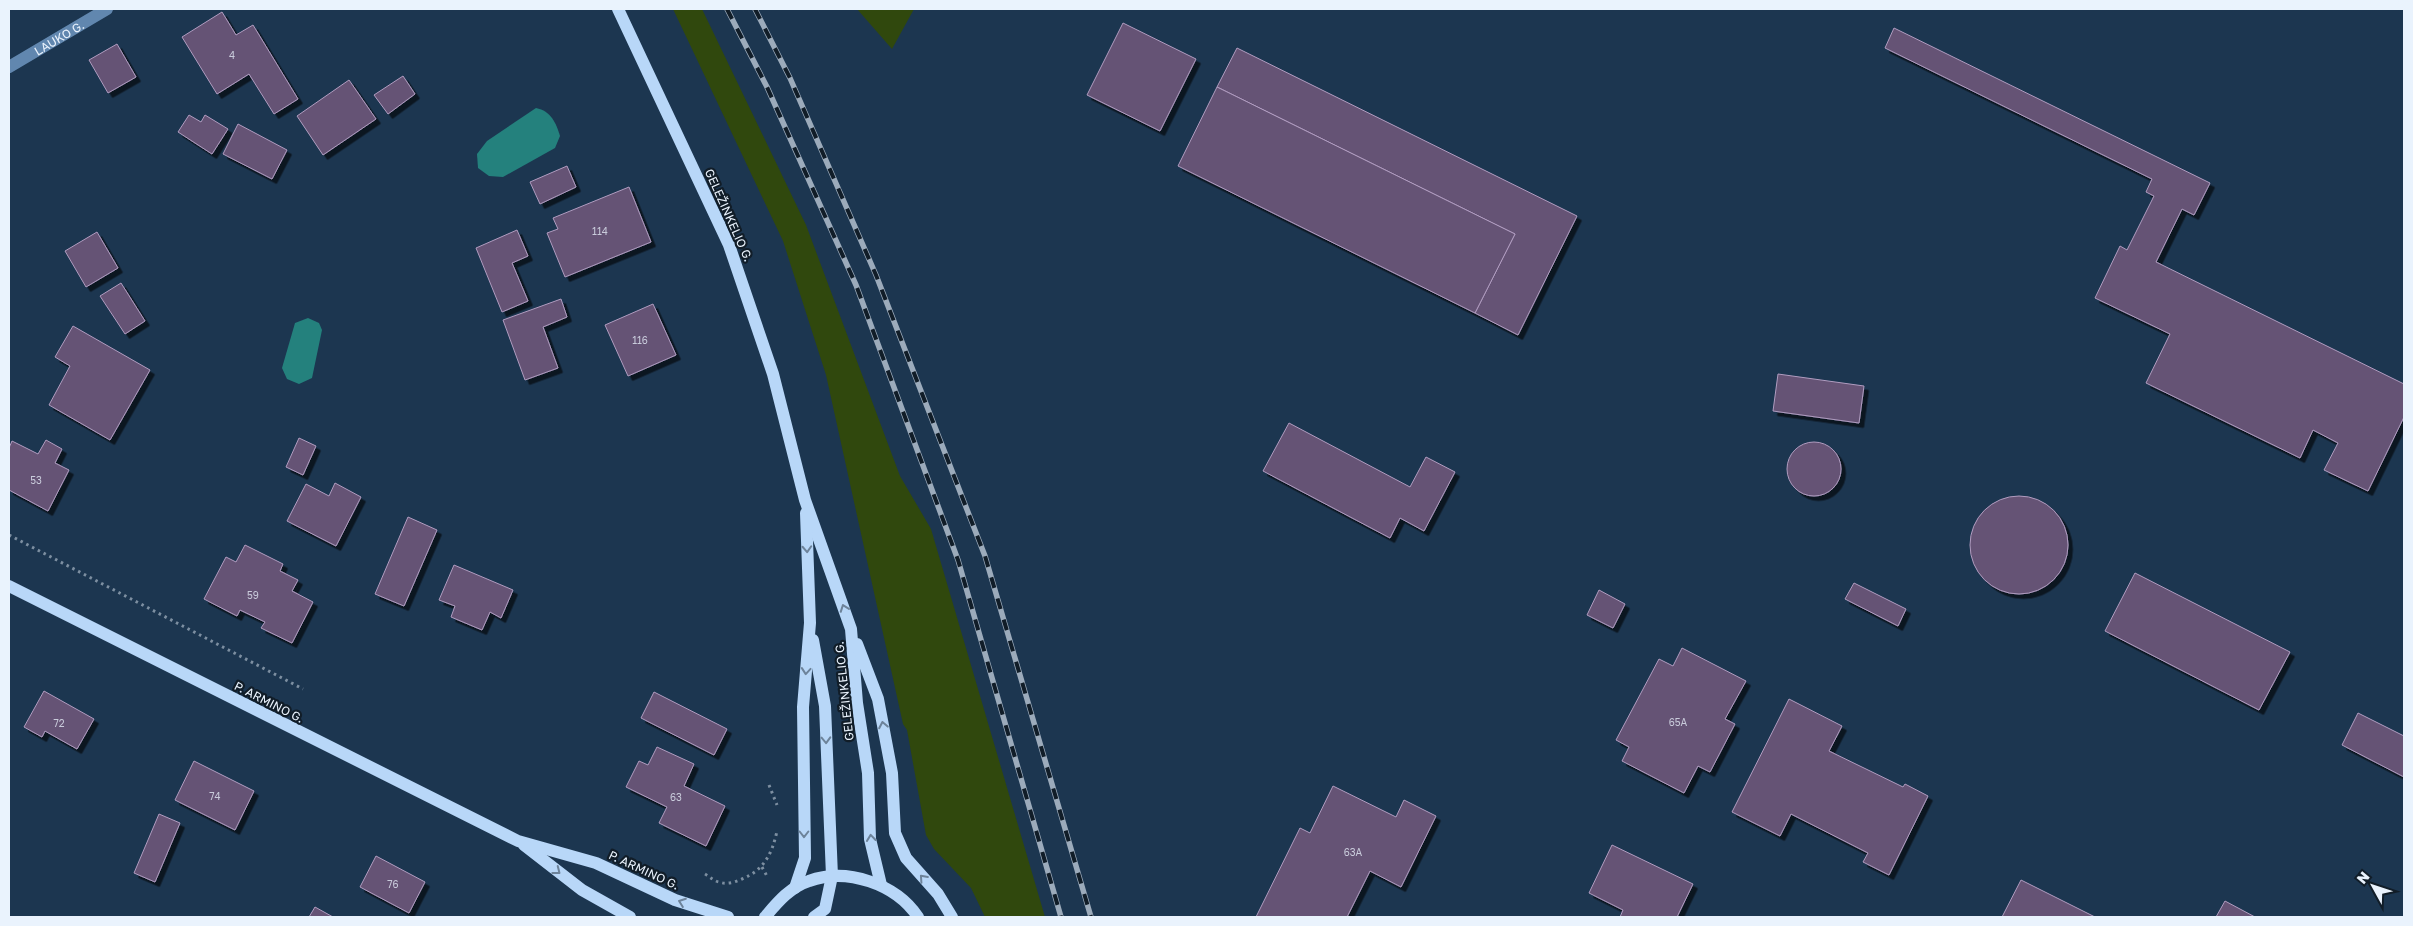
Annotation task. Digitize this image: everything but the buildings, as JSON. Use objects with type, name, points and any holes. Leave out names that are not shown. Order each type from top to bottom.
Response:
[{"type":"main road","name":"GELEŽINKELIO G.","points":[[618,9],[729,245],[773,374],[805,500],[851,629],[857,704],[868,773],[870,839],[881,885]]},
{"type":"main road","name":"GELEŽINKELIO G.","points":[[795,888],[804,858],[803,707],[810,623],[805,500]]},
{"type":"main road","name":"P. ARMINO G.","points":[[9,586],[518,840],[596,863],[674,900],[728,917]]},
{"type":"main road","name":"GELEŽINKELIO G.","points":[[810,623],[825,706],[832,876],[825,909],[814,917]]},
{"type":"main road","points":[[851,629],[878,699],[892,773],[895,833],[906,858],[938,894],[952,917]]},
{"type":"main road","name":"P. ARMINO G.","points":[[518,840],[582,890],[630,917]]},
{"type":"main road","points":[[765,917],[778,901],[795,888],[809,880],[832,876],[859,878],[881,885],[902,898],[918,917]]},
{"type":"street","name":"LAUKO G.","points":[[9,67],[107,9]]},
{"type":"path","points":[[9,535],[303,688]]},
{"type":"path","points":[[769,785],[780,812]]},
{"type":"path","points":[[705,874],[720,883],[733,883],[752,875],[762,867],[769,857],[774,845],[778,822]]},
{"type":"shaded area","points":[[673,9],[702,9],[806,225],[900,476],[931,529],[1045,917],[985,917],[971,888],[934,849],[926,835],[907,730],[903,724],[826,375],[783,241]]},
{"type":"shaded area","points":[[857,9],[914,9],[892,49]]},
{"type":"shaded area","points":[[536,108],[546,112],[557,127],[560,136],[555,148],[503,177],[489,176],[478,168],[477,154],[487,141]]},
{"type":"shaded area","points":[[308,318],[319,323],[322,330],[312,378],[299,384],[287,379],[282,368],[295,323]]},
{"type":"railway","points":[[727,9],[767,87],[856,285],[958,560],[1061,917]]},
{"type":"railway","points":[[755,9],[790,78],[876,275],[985,556],[1091,917]]}]
